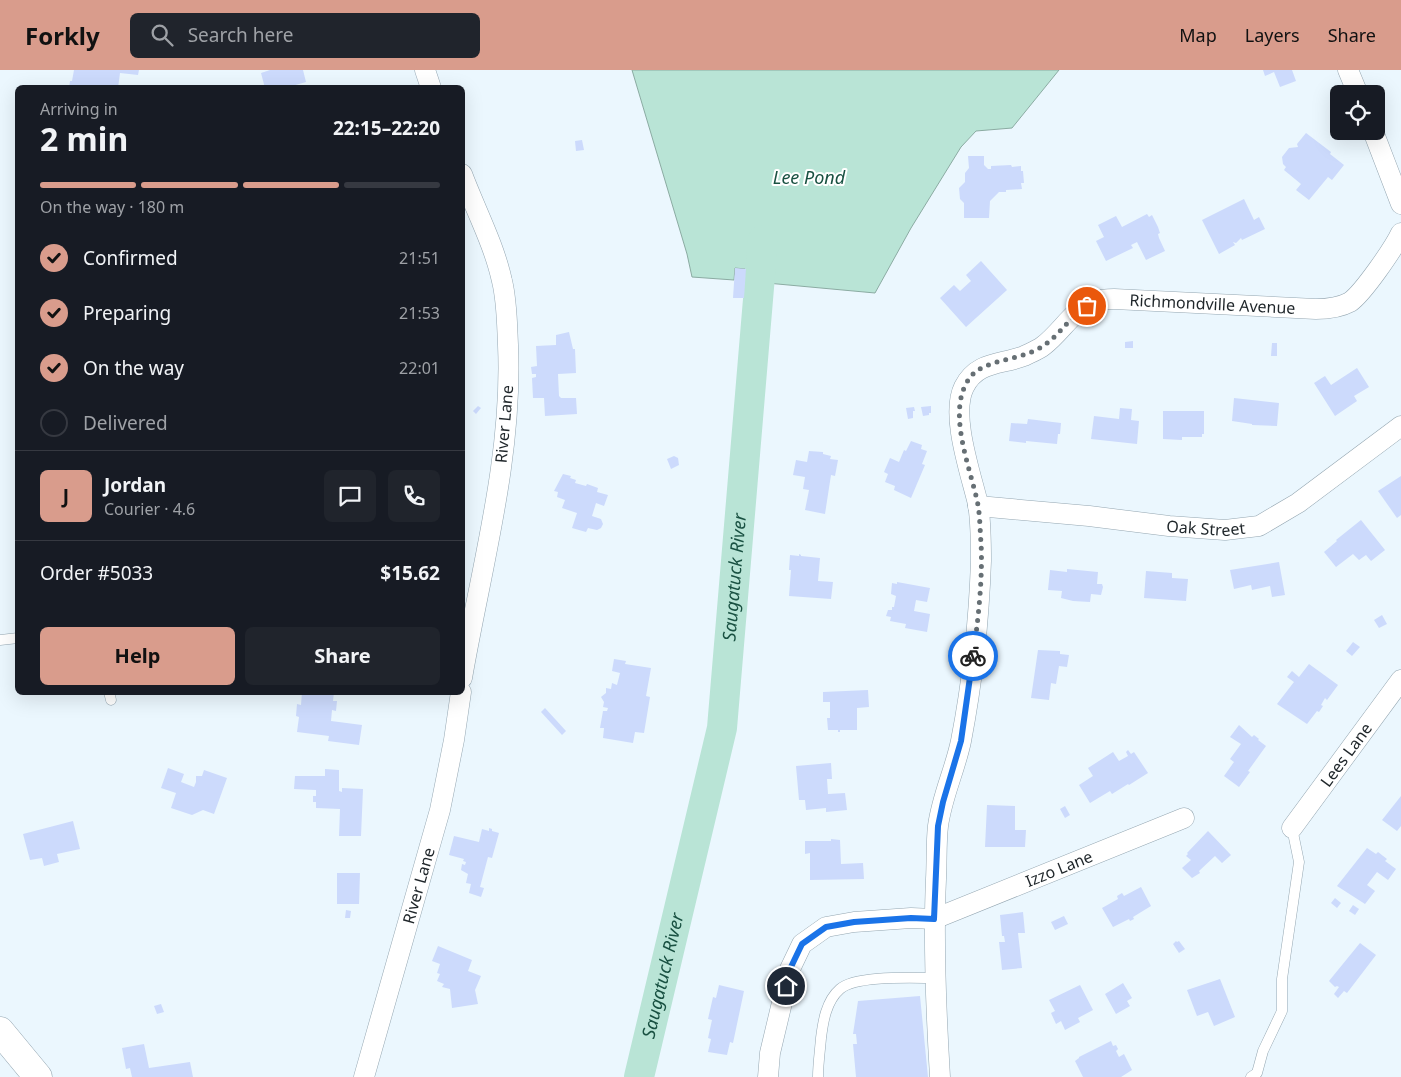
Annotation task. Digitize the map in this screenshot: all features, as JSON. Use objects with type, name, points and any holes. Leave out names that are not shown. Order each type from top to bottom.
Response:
[{"type":"main road","points":[[0,1031],[38,1077]]},
{"type":"street","points":[[425,70],[430,85]]},
{"type":"street","points":[[1348,70],[1354,85]]},
{"type":"street","points":[[1376,140],[1401,204]]},
{"type":"street","name":"River Lane","points":[[465,182],[502,281],[506,305],[509,365],[501,462],[465,662]]},
{"type":"street","name":"Richmondville Avenue","points":[[940,1077],[934,919],[938,826],[961,741],[975,643],[981,545],[978,506],[963,444],[960,399],[964,388],[974,373],[992,364],[1022,356],[1043,346],[1078,311],[1096,301],[1114,299],[1316,309],[1337,308],[1357,296],[1387,256],[1401,233]]},
{"type":"street","name":"Oak Street","points":[[978,506],[1225,530],[1259,526],[1298,503],[1401,426]]},
{"type":"street","name":"Lees Lane","points":[[1292,828],[1401,680]]},
{"type":"street","name":"River Lane","points":[[364,1077],[440,810],[461,695]]},
{"type":"street","name":"Izzo Lane","points":[[934,919],[1184,818]]},
{"type":"street","points":[[768,1077],[770,1053],[790,969],[802,944],[826,927],[854,922],[911,918],[934,919]]},
{"type":"lane","points":[[0,640],[15,638]]},
{"type":"lane","points":[[1251,1077],[1257,1073],[1262,1051],[1282,1010],[1282,979],[1299,862],[1292,828]]},
{"type":"lane","points":[[818,1077],[824,1019],[833,997],[840,988],[865,980],[935,978]]},
{"type":"water","name":"Lee Pond","points":[[632,70],[1059,70],[1012,128],[976,131],[961,147],[911,228],[875,293],[745,281],[745,269],[735,268],[734,280],[692,277],[687,254]]},
{"type":"building","points":[[74,70],[139,70],[138,75],[120,73],[118,85],[69,85],[70,81],[72,81]]},
{"type":"building","points":[[270,70],[303,70],[306,82],[296,85],[264,85],[261,73]]},
{"type":"building","points":[[1263,70],[1292,70],[1296,81],[1280,87],[1274,72],[1265,76]]},
{"type":"building","points":[[1306,133],[1331,152],[1330,154],[1344,165],[1332,180],[1328,177],[1309,200],[1296,190],[1301,184],[1284,170],[1286,167],[1283,164],[1282,157],[1289,148],[1298,147],[1297,144]]},
{"type":"building","points":[[582,140],[584,150],[576,151],[575,141]]},
{"type":"building","points":[[968,156],[984,156],[984,165],[988,169],[991,169],[991,166],[1011,165],[1012,167],[1021,166],[1021,171],[1023,171],[1024,183],[1021,183],[1022,189],[999,192],[990,201],[989,218],[964,218],[964,203],[960,199],[959,188],[965,182],[965,173],[969,168]]},
{"type":"building","points":[[1244,199],[1254,220],[1259,217],[1265,229],[1242,240],[1241,238],[1236,243],[1233,242],[1235,245],[1219,254],[1202,220]]},
{"type":"building","points":[[1147,214],[1149,217],[1152,215],[1158,227],[1159,238],[1165,251],[1146,260],[1137,242],[1131,245],[1133,248],[1106,261],[1096,241],[1104,237],[1098,225],[1116,216],[1122,227]]},
{"type":"building","points":[[981,261],[1007,290],[966,327],[940,298],[954,285],[960,291],[971,281],[966,275]]},
{"type":"building","points":[[735,268],[746,269],[744,298],[733,298]]},
{"type":"building","points":[[569,332],[573,349],[575,349],[576,373],[558,374],[559,396],[561,398],[576,398],[577,414],[545,416],[544,398],[533,398],[532,378],[536,377],[536,374],[532,374],[531,367],[537,366],[536,346],[556,345],[556,335]]},
{"type":"building","points":[[1133,341],[1133,348],[1125,348],[1125,342]]},
{"type":"building","points":[[1272,343],[1277,343],[1277,356],[1271,356]]},
{"type":"building","points":[[1357,368],[1369,387],[1354,396],[1357,401],[1335,416],[1314,383],[1325,376],[1331,385]]},
{"type":"building","points":[[1234,398],[1279,403],[1277,426],[1252,425],[1232,421]]},
{"type":"building","points":[[478,406],[481,408],[476,414],[473,411]]},
{"type":"building","points":[[931,406],[931,413],[923,416],[921,407]]},
{"type":"building","points":[[914,407],[913,418],[908,419],[906,408]]},
{"type":"building","points":[[1120,408],[1132,409],[1131,420],[1139,421],[1137,444],[1091,439],[1094,416],[1119,419]]},
{"type":"building","points":[[1163,411],[1204,411],[1204,434],[1202,434],[1202,437],[1182,437],[1182,440],[1163,439]]},
{"type":"building","points":[[1028,419],[1061,423],[1057,444],[1009,441],[1011,423],[1027,424]]},
{"type":"building","points":[[911,441],[922,445],[921,449],[927,451],[922,464],[925,465],[911,498],[894,490],[895,486],[885,482],[888,474],[884,472],[890,458],[899,462],[904,450],[906,451]]},
{"type":"building","points":[[809,451],[823,452],[823,454],[831,456],[830,459],[838,460],[835,476],[831,475],[825,514],[805,510],[809,490],[803,489],[805,477],[793,475],[796,460],[807,462]]},
{"type":"building","points":[[674,456],[678,458],[679,465],[671,469],[667,459]]},
{"type":"building","points":[[563,474],[571,476],[570,478],[576,480],[575,483],[586,486],[587,484],[598,488],[597,492],[608,495],[604,506],[596,503],[592,516],[601,519],[603,524],[601,528],[597,530],[588,528],[586,532],[572,528],[577,513],[562,508],[565,500],[557,497],[558,492],[554,491]]},
{"type":"building","points":[[1401,476],[1401,515],[1397,518],[1378,491]]},
{"type":"building","points":[[1361,520],[1385,550],[1371,561],[1366,555],[1359,560],[1353,554],[1336,567],[1324,552]]},
{"type":"building","points":[[799,554],[801,556],[820,558],[818,581],[833,582],[831,599],[789,596],[790,555],[799,556]]},
{"type":"building","points":[[1279,562],[1285,595],[1272,597],[1270,586],[1252,590],[1251,585],[1234,589],[1230,570]]},
{"type":"building","points":[[1067,569],[1098,572],[1097,584],[1102,584],[1103,587],[1101,595],[1091,594],[1090,602],[1073,601],[1061,598],[1062,591],[1048,590],[1050,570],[1067,572]]},
{"type":"building","points":[[1146,571],[1172,573],[1172,578],[1188,579],[1186,601],[1144,598]]},
{"type":"building","points":[[897,582],[930,588],[927,602],[916,600],[914,611],[930,614],[927,632],[905,628],[906,624],[890,621],[891,617],[886,616],[888,610],[892,610],[892,607],[894,607],[896,596],[891,594],[892,583],[897,584]]},
{"type":"building","points":[[1382,615],[1387,624],[1379,628],[1374,620]]},
{"type":"building","points":[[1353,642],[1360,647],[1352,656],[1346,651]]},
{"type":"building","points":[[1038,650],[1060,651],[1060,654],[1069,655],[1067,667],[1059,666],[1056,684],[1051,683],[1049,700],[1031,698]]},
{"type":"building","points":[[614,659],[626,661],[625,664],[651,668],[646,696],[650,697],[644,733],[635,732],[633,743],[603,738],[604,728],[600,728],[603,711],[607,711],[608,708],[603,707],[604,702],[601,697],[606,693],[606,688],[611,689],[612,683],[617,685],[620,673],[612,671]]},
{"type":"building","points":[[1309,664],[1338,685],[1327,700],[1325,698],[1319,712],[1317,711],[1307,724],[1277,704],[1294,682],[1287,677],[1292,671],[1299,677]]},
{"type":"building","points":[[868,690],[869,707],[857,708],[857,730],[840,730],[838,732],[838,730],[828,730],[827,718],[830,718],[830,702],[823,702],[823,692]]},
{"type":"building","points":[[302,695],[334,695],[333,701],[337,701],[336,711],[332,710],[331,721],[362,725],[359,745],[328,741],[329,736],[297,732],[299,717],[296,716],[297,704],[301,705]]},
{"type":"building","points":[[545,708],[566,731],[562,735],[541,712]]},
{"type":"building","points":[[1239,725],[1266,746],[1239,787],[1224,776],[1234,762],[1230,759],[1241,744],[1230,737]]},
{"type":"building","points":[[1128,750],[1131,754],[1134,752],[1148,773],[1112,794],[1110,791],[1090,803],[1079,785],[1093,776],[1088,768],[1113,752],[1119,761],[1128,756],[1126,752]]},
{"type":"building","points":[[831,763],[832,779],[827,779],[828,794],[845,793],[847,810],[826,812],[826,808],[806,810],[805,800],[799,800],[796,766]]},
{"type":"building","points":[[168,768],[184,774],[181,782],[194,787],[196,776],[202,776],[204,770],[227,778],[214,814],[203,810],[192,815],[171,808],[176,793],[161,788]]},
{"type":"building","points":[[325,769],[339,770],[339,791],[342,792],[342,788],[363,789],[361,836],[339,836],[340,809],[316,808],[313,796],[316,796],[316,790],[294,789],[295,776],[325,776]]},
{"type":"building","points":[[1401,796],[1401,826],[1397,831],[1382,820]]},
{"type":"building","points":[[987,805],[1015,806],[1015,830],[1026,830],[1025,847],[985,847]]},
{"type":"building","points":[[1065,806],[1070,815],[1065,818],[1060,809]]},
{"type":"building","points":[[73,821],[80,849],[57,854],[59,862],[44,866],[42,858],[30,860],[23,834]]},
{"type":"building","points":[[489,828],[499,833],[492,858],[488,857],[480,887],[484,888],[481,897],[469,893],[471,884],[466,883],[468,874],[461,870],[462,864],[465,865],[466,862],[463,861],[464,859],[449,855],[454,836],[479,842],[482,829],[489,831]]},
{"type":"building","points":[[1208,831],[1231,855],[1222,863],[1215,856],[1199,871],[1200,873],[1192,878],[1182,868],[1191,860],[1186,856],[1187,853]]},
{"type":"building","points":[[831,839],[840,840],[841,864],[863,863],[864,879],[810,880],[810,853],[805,854],[805,841],[831,841]]},
{"type":"building","points":[[1367,848],[1376,854],[1378,852],[1387,859],[1385,861],[1396,869],[1388,880],[1377,872],[1367,885],[1375,891],[1365,904],[1337,886]]},
{"type":"building","points":[[337,873],[360,873],[359,904],[337,904]]},
{"type":"building","points":[[1141,887],[1151,906],[1133,917],[1134,919],[1130,921],[1129,919],[1113,927],[1102,908],[1118,899],[1117,896],[1122,893],[1124,896]]},
{"type":"building","points":[[1335,898],[1341,903],[1337,908],[1331,903]]},
{"type":"building","points":[[1353,905],[1359,909],[1355,915],[1349,911]]},
{"type":"building","points":[[346,910],[351,911],[350,918],[345,918]]},
{"type":"building","points":[[1023,912],[1025,933],[1018,933],[1022,968],[1002,970],[999,942],[1005,942],[1004,936],[1002,936],[1000,915]]},
{"type":"building","points":[[1064,916],[1068,924],[1055,930],[1051,922]]},
{"type":"building","points":[[1179,941],[1185,949],[1179,953],[1173,944]]},
{"type":"building","points":[[1360,943],[1376,955],[1347,993],[1344,991],[1338,998],[1334,994],[1339,987],[1335,987],[1329,981]]},
{"type":"building","points":[[438,946],[472,960],[468,971],[481,976],[475,990],[478,1004],[452,1008],[450,989],[442,987],[444,984],[437,981],[440,974],[437,973],[440,964],[432,961]]},
{"type":"building","points":[[1220,979],[1235,1017],[1214,1026],[1208,1012],[1197,1016],[1187,990]]},
{"type":"building","points":[[1123,983],[1132,998],[1127,1001],[1130,1006],[1116,1014],[1105,994]]},
{"type":"building","points":[[719,985],[744,991],[733,1043],[730,1042],[727,1055],[708,1052],[711,1039],[708,1038],[712,1020],[708,1019],[713,997],[716,998]]},
{"type":"building","points":[[1080,985],[1093,1010],[1078,1018],[1080,1022],[1065,1030],[1061,1021],[1056,1024],[1051,1013],[1055,1011],[1049,1000]]},
{"type":"building","points":[[920,996],[928,1077],[856,1077],[853,1044],[857,1044],[856,1034],[853,1034],[858,1001]]},
{"type":"building","points":[[161,1004],[164,1012],[157,1014],[154,1006]]},
{"type":"building","points":[[1111,1041],[1113,1046],[1116,1045],[1118,1049],[1116,1051],[1119,1057],[1124,1054],[1132,1070],[1121,1077],[1083,1077],[1075,1061],[1079,1057]]},
{"type":"building","points":[[144,1044],[149,1068],[190,1062],[193,1077],[132,1077],[130,1068],[126,1069],[122,1048]]},
{"type":"waterway","name":"Saugatuck River","points":[[639,1077],[722,728],[763,240]]},
{"type":"way so far","points":[[973,656],[981,545],[978,506],[963,444],[960,399],[964,388],[974,373],[992,364],[1022,356],[1043,346],[1078,311],[1087,306]]},
{"type":"route","points":[[786,986],[790,969],[802,944],[826,927],[854,922],[911,918],[934,919],[938,826],[961,741],[973,656]]}]
